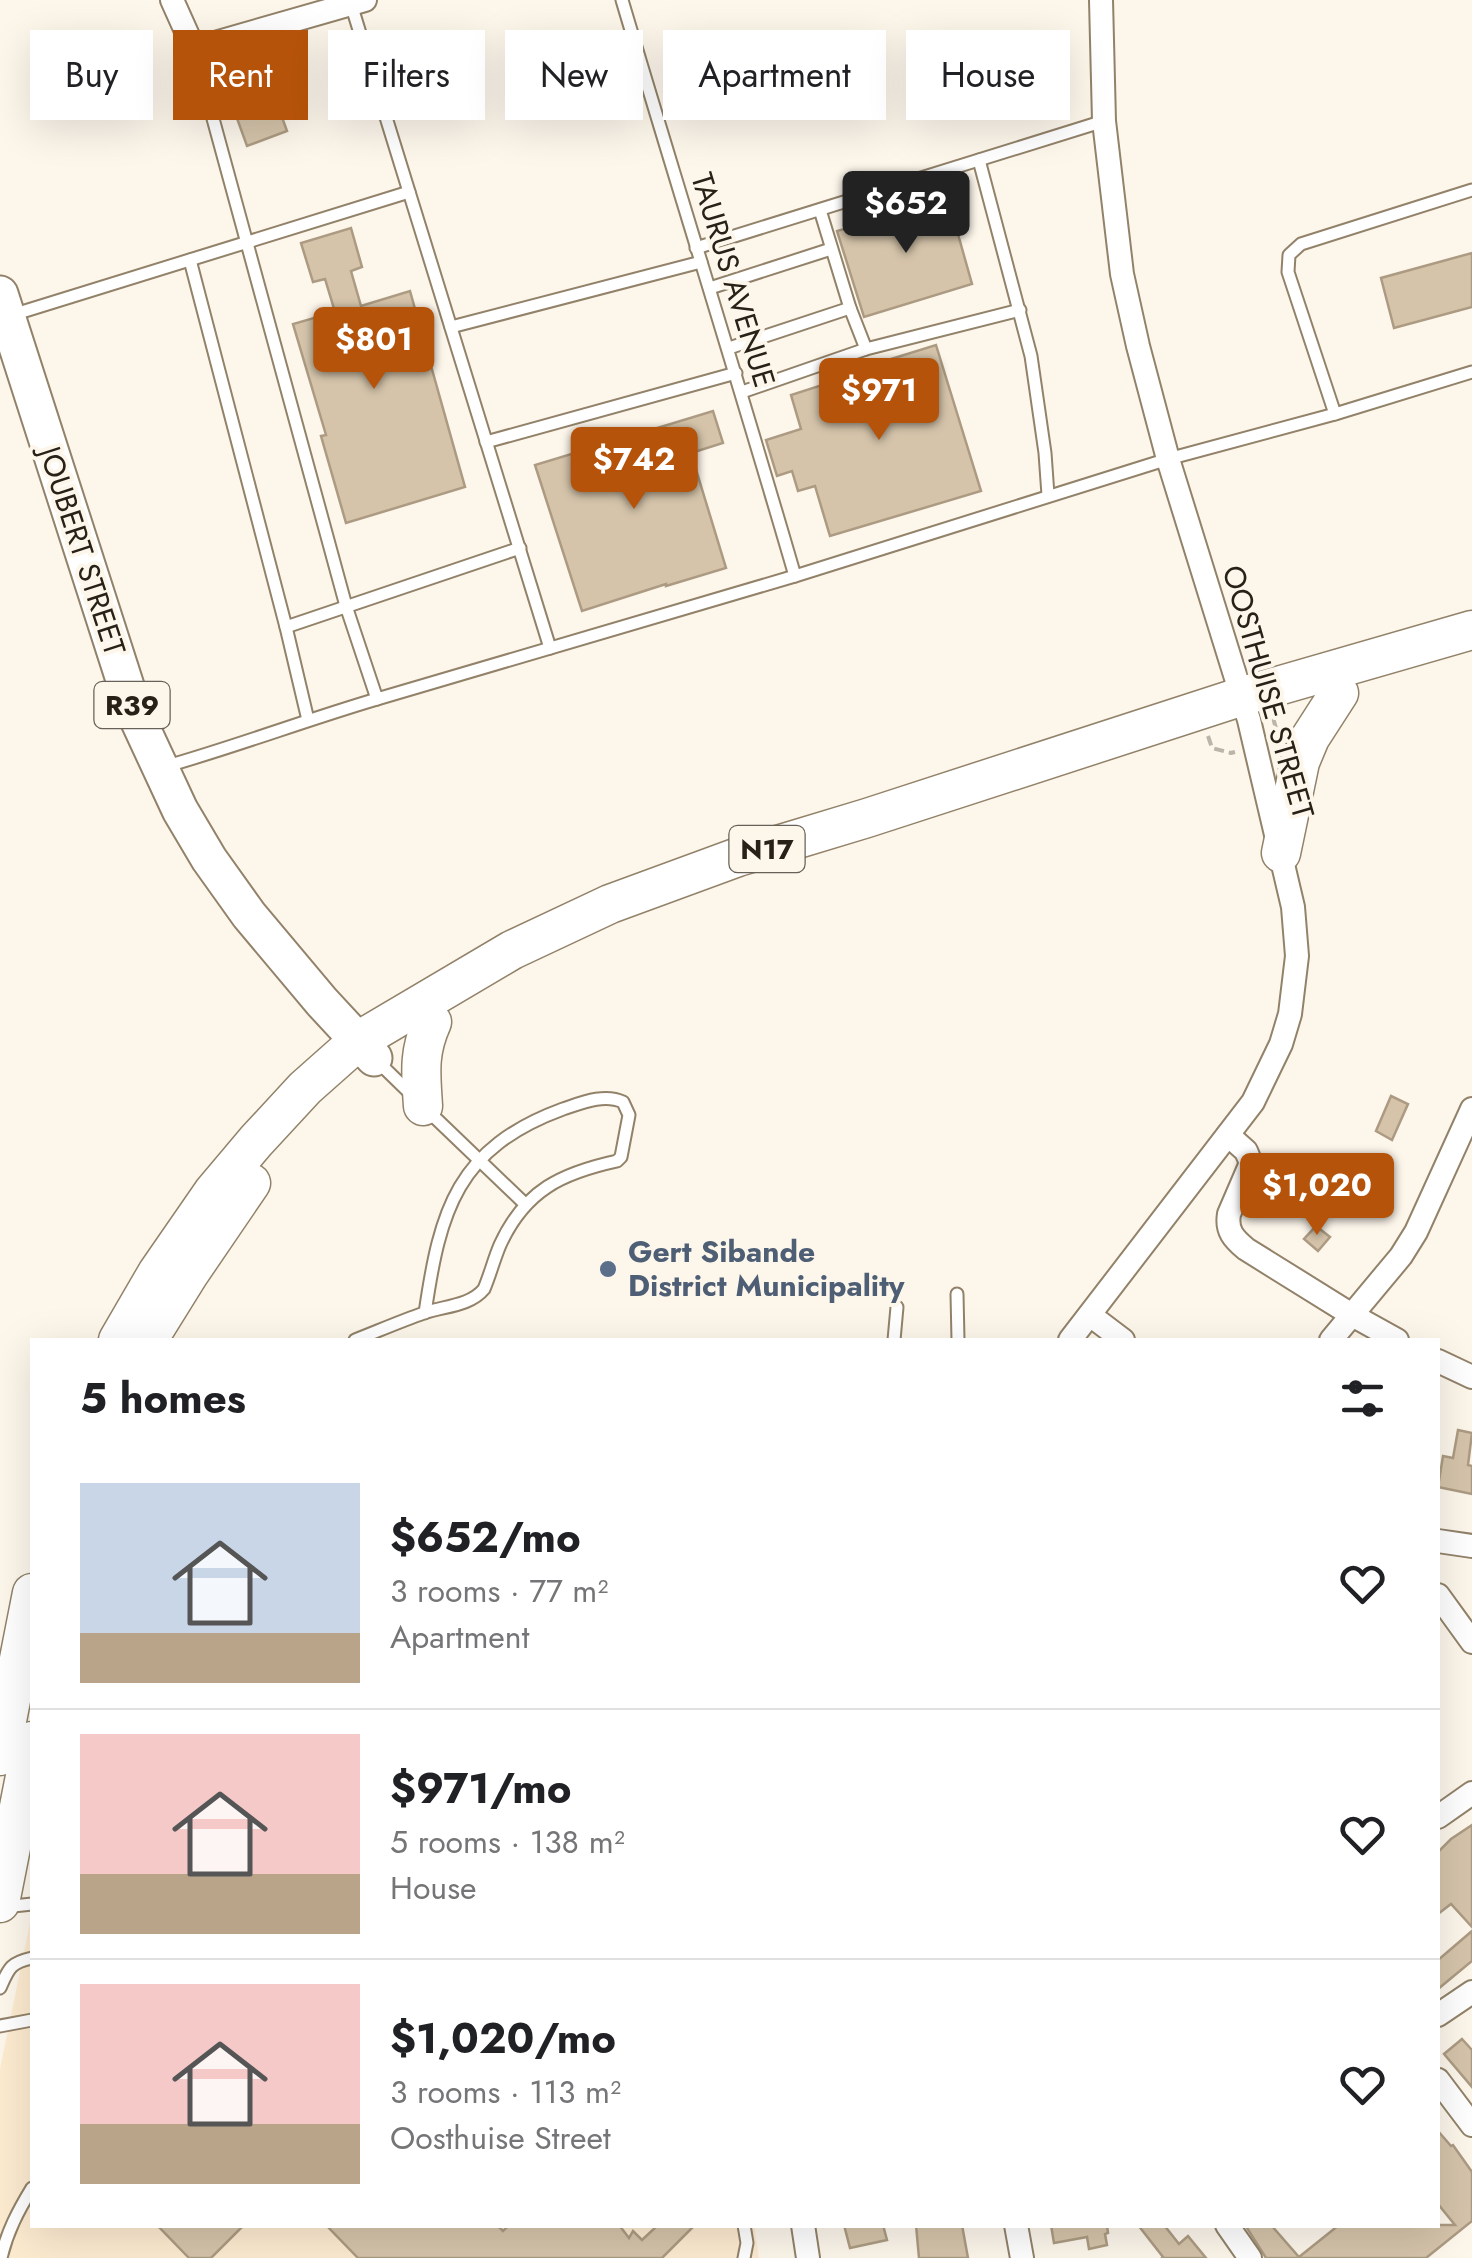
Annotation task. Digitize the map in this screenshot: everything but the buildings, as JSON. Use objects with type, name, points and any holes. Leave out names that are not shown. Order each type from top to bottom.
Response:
[{"type":"highway","name":"N17","points":[[149,1338],[254,1180],[350,1078],[366,1050],[432,1022],[471,998],[619,926],[772,872],[927,825],[1472,630]]},
{"type":"highway","name":"N17","points":[[119,1338],[157,1273],[213,1192],[305,1088],[366,1050],[475,970],[610,904],[738,857],[1246,708],[1339,693],[1472,649]]},
{"type":"highway","points":[[1281,854],[1300,762],[1310,738],[1339,693]]},
{"type":"highway","points":[[423,1106],[421,1057],[432,1022]]},
{"type":"highway","points":[[0,1756],[30,1604]]},
{"type":"highway","points":[[0,1905],[30,1752]]},
{"type":"highway","points":[[17,1823],[30,1868]]},
{"type":"main road","name":"JOUBERT STREET","points":[[4,305],[134,711],[180,810],[249,915],[366,1050]]},
{"type":"street","points":[[172,0],[185,30]]},
{"type":"street","name":"OOSTHUISE STREET","points":[[1072,1338],[1253,1102],[1281,1044],[1290,1014],[1297,956],[1293,907],[1246,708],[1168,459],[1122,274],[1104,121],[1101,0]]},
{"type":"street","points":[[262,30],[358,2]]},
{"type":"street","points":[[1334,1338],[1416,1232],[1472,1109]]},
{"type":"street","points":[[1228,1135],[1246,1151],[1251,1163],[1229,1214],[1232,1236],[1246,1250],[1393,1338]]},
{"type":"street","points":[[1090,1314],[1120,1338]]},
{"type":"street","points":[[1440,1362],[1472,1377]]},
{"type":"street","points":[[1440,1542],[1472,1546]]},
{"type":"street","points":[[1440,1598],[1472,1642]]},
{"type":"street","points":[[1440,1816],[1472,1792]]},
{"type":"street","points":[[1440,2015],[1472,1992]]},
{"type":"street","points":[[1440,2083],[1472,2125]]},
{"type":"street","points":[[803,2228],[808,2258]]},
{"type":"street","points":[[1017,2228],[1022,2258]]},
{"type":"street","points":[[1229,2228],[1250,2258]]},
{"type":"lane","name":"TAURUS AVENUE","points":[[622,0],[795,576]]},
{"type":"lane","points":[[358,2],[409,192],[550,648]]},
{"type":"lane","points":[[213,120],[346,606],[377,698]]},
{"type":"lane","points":[[696,248],[1104,121]]},
{"type":"lane","points":[[979,160],[1020,310],[1036,389],[1048,495]]},
{"type":"lane","points":[[1335,414],[1292,286],[1289,255],[1302,244],[1472,190]]},
{"type":"lane","points":[[4,305],[190,260],[409,192]]},
{"type":"lane","points":[[820,210],[866,349]]},
{"type":"lane","points":[[710,288],[831,249]]},
{"type":"lane","points":[[190,260],[308,720]]},
{"type":"lane","points":[[451,326],[701,262]]},
{"type":"lane","points":[[729,348],[850,308]]},
{"type":"lane","points":[[742,392],[866,349],[1020,310]]},
{"type":"lane","points":[[160,768],[377,698],[795,576],[1048,495],[1472,372]]},
{"type":"lane","points":[[486,442],[736,373]]},
{"type":"lane","points":[[286,627],[520,548]]},
{"type":"lane","points":[[366,1050],[525,1204]]},
{"type":"lane","points":[[361,1338],[479,1295],[501,1243],[525,1204],[568,1174],[622,1158],[629,1115],[623,1102],[601,1098],[550,1114],[510,1134],[480,1160],[462,1182],[446,1215],[436,1246],[425,1313]]},
{"type":"lane","points":[[957,1294],[958,1338]]},
{"type":"lane","points":[[894,1338],[896,1307]]},
{"type":"lane","points":[[0,1905],[30,1904]]},
{"type":"lane","points":[[0,1988],[15,1962],[30,1958]]},
{"type":"lane","points":[[0,2026],[30,2020]]},
{"type":"lane","points":[[0,2258],[6,2235],[30,2191]]},
{"type":"lane","points":[[744,2228],[744,2258]]},
{"type":"shaded area","points":[[30,1923],[30,2228],[754,2228],[759,2258],[0,2258],[0,2069]]},
{"type":"place","name":"Gert Sibande District Municipality","points":[[608,1269]]}]
